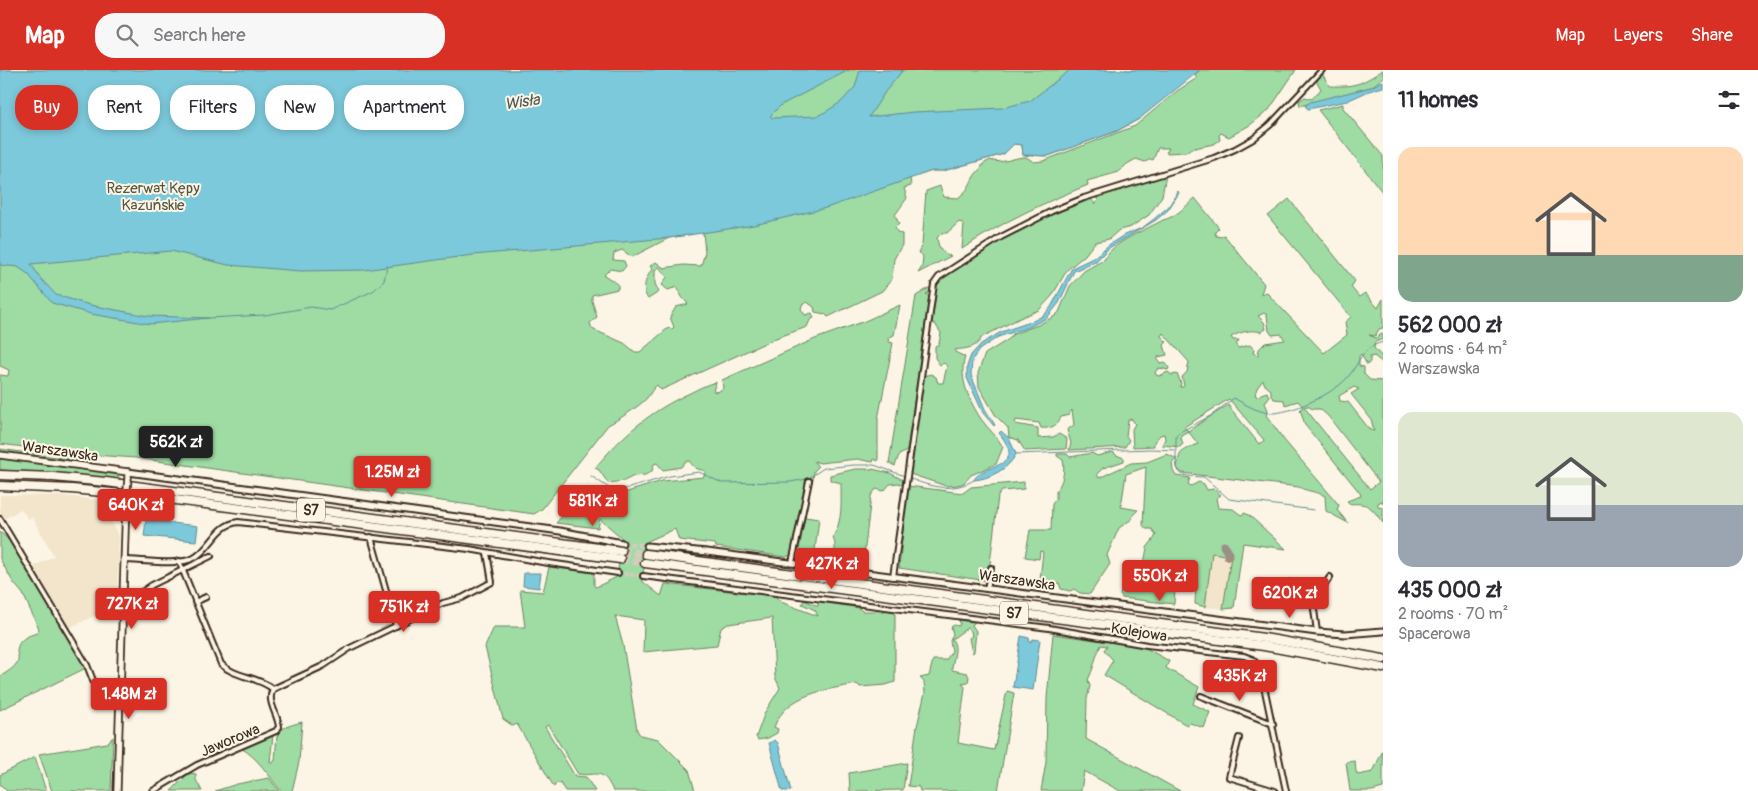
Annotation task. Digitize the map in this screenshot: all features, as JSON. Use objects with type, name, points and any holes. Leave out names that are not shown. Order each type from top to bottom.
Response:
[{"type":"highway","name":"S7","points":[[0,475],[54,477],[106,482],[621,551]]},
{"type":"highway","name":"S7","points":[[0,486],[26,485],[128,494],[621,551]]},
{"type":"highway","name":"S7","points":[[646,554],[1264,638],[1383,659]]},
{"type":"highway","name":"S7","points":[[646,554],[1264,646],[1383,668]]},
{"type":"main road","name":"Warszawska","points":[[0,455],[128,475]]},
{"type":"main road","points":[[117,791],[128,475]]},
{"type":"street","points":[[893,576],[934,284],[939,277],[1001,237],[1084,198],[1214,158],[1235,149],[1253,139],[1270,125],[1322,70]]},
{"type":"street","name":"Warszawska","points":[[128,475],[560,531],[621,551]]},
{"type":"street","points":[[792,563],[809,481]]},
{"type":"street","points":[[0,519],[87,665],[100,696],[106,701],[120,702]]},
{"type":"street","points":[[124,560],[179,561],[196,556],[222,528],[238,522],[469,549],[618,572]]},
{"type":"street","points":[[371,538],[396,626]]},
{"type":"street","points":[[179,561],[221,664],[231,671],[265,682],[273,689],[323,666],[350,648],[443,603],[462,598],[492,582],[487,553]]},
{"type":"street","name":"Warszawska","points":[[646,554],[792,563],[1317,632],[1345,634],[1383,631]]},
{"type":"street","points":[[129,601],[152,585],[211,556]]},
{"type":"street","points":[[988,589],[991,568]]},
{"type":"street","name":"Kolejowa","points":[[643,576],[1018,624],[1147,645],[1244,656],[1257,662],[1260,667],[1273,724]]},
{"type":"street","points":[[1317,632],[1313,602],[1330,577]]},
{"type":"street","points":[[195,602],[206,597]]},
{"type":"street","name":"Jaworowa","points":[[153,791],[198,766],[276,731],[279,727],[271,701],[273,689]]},
{"type":"street","points":[[1202,696],[1273,724],[1286,791]]},
{"type":"street","points":[[1239,738],[1229,777],[1275,791]]},
{"type":"shaded area","points":[[0,495],[63,496],[100,500],[119,536],[117,605],[69,628],[33,567],[54,556],[32,517],[28,519],[21,509],[4,519],[0,512]]},
{"type":"shaded area","points":[[1211,553],[1231,556],[1223,609],[1205,607]]},
{"type":"green space","points":[[0,70],[1185,70],[1139,119],[1117,131],[1048,156],[1023,155],[1022,145],[1014,144],[1004,154],[910,178],[911,186],[904,188],[907,198],[895,215],[899,224],[895,228],[898,233],[902,234],[902,245],[894,259],[892,279],[882,291],[828,317],[825,314],[815,312],[814,307],[807,302],[802,305],[801,309],[805,315],[812,313],[814,318],[810,320],[807,327],[776,338],[661,390],[657,385],[639,405],[608,425],[542,509],[534,514],[136,458],[80,454],[0,444],[0,375],[8,376],[9,370],[0,366]],"holes":[[[703,232],[705,252],[701,266],[683,265],[664,268],[656,262],[650,266],[652,269],[646,280],[645,287],[648,299],[659,292],[655,284],[655,270],[659,267],[667,277],[662,285],[668,290],[677,287],[688,304],[676,307],[670,317],[674,327],[672,329],[668,328],[640,352],[635,352],[624,343],[592,329],[590,323],[597,317],[592,295],[618,289],[618,284],[604,275],[610,269],[622,271],[626,266],[624,261],[613,260],[614,253],[622,250],[632,257],[669,238]]]},
{"type":"green space","points":[[1200,70],[1296,70],[1269,110],[1250,125],[1229,137],[1221,133],[1219,135],[1220,140],[1214,144],[1190,149],[1186,152],[1166,153],[1169,148],[1158,148],[1153,160],[1145,162],[1136,159],[1119,172],[1087,181],[1088,185],[1023,214],[992,230],[962,249],[964,224],[959,222],[947,233],[941,233],[937,238],[941,250],[951,256],[918,273],[922,267],[923,256],[918,252],[922,245],[926,191],[940,186],[944,197],[958,198],[967,189],[983,164],[990,160],[999,162],[1026,157],[1034,162],[1043,161],[1135,126],[1177,91],[1197,78],[1194,75]]},
{"type":"green space","points":[[1383,70],[1383,78],[1371,87],[1300,106],[1299,101],[1305,97],[1312,99],[1321,89],[1317,82],[1318,76],[1323,75],[1329,86],[1346,86],[1363,81]]},
{"type":"green space","points":[[1343,104],[1343,108],[1383,156],[1383,193],[1318,110]]},
{"type":"green space","points":[[1166,175],[1162,196],[1149,215],[1131,227],[1119,230],[1109,239],[1095,242],[1085,255],[1067,270],[1052,296],[1039,310],[982,337],[974,346],[955,350],[955,352],[965,357],[963,365],[964,381],[973,405],[981,419],[1003,447],[996,464],[971,475],[964,483],[958,485],[946,486],[910,474],[923,376],[931,374],[936,377],[938,383],[943,383],[947,366],[944,363],[940,365],[935,358],[935,346],[939,344],[941,333],[935,324],[931,322],[935,287],[942,277],[1019,229],[1090,198],[1095,204],[1098,200],[1095,196]]},
{"type":"green space","points":[[1195,198],[1219,228],[1215,232],[1216,236],[1221,237],[1224,235],[1264,284],[1261,294],[1266,292],[1324,353],[1347,335],[1345,322],[1351,317],[1268,216],[1289,199],[1355,281],[1351,287],[1359,297],[1365,293],[1378,308],[1383,299],[1383,328],[1379,329],[1375,336],[1369,335],[1376,338],[1383,333],[1383,339],[1375,342],[1374,348],[1383,358],[1383,363],[1374,356],[1370,357],[1370,362],[1367,365],[1361,354],[1359,356],[1359,366],[1364,367],[1364,374],[1370,380],[1383,381],[1383,503],[1382,501],[1378,503],[1378,507],[1383,508],[1383,523],[1366,505],[1350,504],[1347,501],[1361,496],[1360,493],[1305,425],[1300,409],[1303,407],[1298,401],[1285,405],[1284,400],[1274,399],[1271,396],[1271,390],[1265,385],[1263,380],[1257,388],[1255,395],[1258,397],[1267,392],[1269,397],[1265,403],[1268,410],[1266,415],[1284,440],[1339,505],[1337,510],[1348,523],[1326,511],[1325,496],[1299,487],[1182,473],[1177,468],[1180,454],[1198,444],[1188,431],[1181,435],[1183,444],[1180,447],[1162,445],[1165,439],[1164,434],[1160,435],[1154,442],[1154,446],[1133,447],[1132,429],[1135,424],[1132,419],[1128,420],[1126,436],[1129,440],[1125,447],[1069,450],[1071,443],[1067,430],[1074,425],[1072,410],[1069,415],[1061,417],[1056,425],[1048,428],[1041,428],[1039,423],[1016,420],[1015,424],[1038,428],[1038,438],[1053,437],[1059,434],[1067,439],[1066,449],[1025,451],[1018,440],[1009,437],[1008,428],[996,416],[979,387],[978,373],[985,354],[1009,339],[1013,334],[1038,325],[1055,316],[1059,312],[1070,286],[1084,271],[1105,259],[1108,253],[1121,242],[1172,217]],"holes":[[[1264,313],[1267,315],[1269,331],[1272,335],[1281,334],[1285,340],[1265,343],[1259,349],[1258,355],[1253,353],[1254,349],[1250,345],[1238,348],[1236,345],[1239,340],[1233,340],[1231,337],[1246,332],[1261,332],[1266,329],[1264,322],[1258,316]],[[1163,333],[1189,362],[1187,372],[1182,377],[1183,387],[1180,387],[1181,383],[1177,374],[1172,375],[1168,372],[1159,376],[1156,375],[1155,372],[1159,368],[1168,370],[1169,368],[1165,362],[1160,363],[1158,360],[1158,357],[1167,355],[1164,345],[1167,342],[1161,336]],[[1354,387],[1359,389],[1351,394],[1371,419],[1374,431],[1370,430],[1348,402],[1340,401],[1339,396]],[[1229,399],[1264,440],[1259,444],[1228,405],[1188,431],[1184,427]],[[1304,407],[1320,409],[1328,416],[1379,482],[1370,489]]]},
{"type":"green space","points":[[932,286],[930,292],[926,294],[929,297],[907,451],[899,455],[895,466],[889,463],[916,296]]},
{"type":"green space","points":[[900,305],[894,335],[888,338],[889,342],[893,343],[878,419],[878,461],[874,459],[873,462],[857,459],[820,463],[814,461],[818,467],[814,471],[813,480],[809,479],[793,554],[786,557],[716,547],[715,544],[679,540],[675,529],[648,541],[642,581],[661,596],[665,584],[775,596],[781,602],[818,616],[815,610],[802,604],[804,600],[818,606],[818,601],[859,608],[862,611],[895,611],[895,682],[886,685],[860,687],[857,684],[809,695],[788,707],[780,716],[774,727],[778,729],[777,733],[768,738],[758,740],[756,737],[765,712],[780,688],[775,677],[772,618],[728,624],[721,628],[717,645],[643,652],[644,620],[615,616],[623,645],[637,730],[640,735],[658,739],[689,770],[695,791],[613,791],[606,778],[602,775],[578,774],[548,725],[545,727],[575,776],[586,777],[595,791],[565,791],[560,783],[556,783],[554,787],[517,724],[513,726],[503,719],[485,647],[494,627],[525,627],[520,590],[543,592],[549,567],[594,573],[594,586],[596,587],[617,577],[622,538],[600,519],[598,528],[556,523],[578,498],[577,496],[583,488],[602,494],[624,493],[662,481],[704,477],[705,471],[695,468],[689,461],[685,462],[681,467],[663,470],[657,463],[654,464],[652,471],[645,475],[608,483],[599,470],[595,468],[638,424],[676,400],[716,382],[713,391],[718,392],[723,388],[722,380],[815,339],[865,321]]},
{"type":"green space","points":[[0,449],[92,462],[83,462],[83,464],[0,453]]},
{"type":"green space","points":[[1113,452],[1124,458],[1124,461],[1103,468],[1097,474],[1099,478],[1131,463],[1147,462],[1167,454],[1177,459],[1172,463],[1176,476],[1190,478],[1188,484],[1191,486],[1199,482],[1204,484],[1207,490],[1214,489],[1221,495],[1216,498],[1218,508],[1233,509],[1241,515],[1245,513],[1250,516],[1286,549],[1243,543],[1234,608],[1223,609],[1231,556],[1212,553],[1205,607],[1195,604],[1196,580],[1193,581],[1189,590],[1185,588],[1179,573],[1176,574],[1174,604],[1122,598],[1120,595],[1123,586],[1140,571],[1147,548],[1156,535],[1152,529],[1146,529],[1143,525],[1146,467],[1126,474],[1121,507],[1138,510],[1132,519],[1119,528],[1107,555],[1110,564],[1090,594],[1080,593],[1074,589],[1070,591],[1061,589],[1059,583],[1048,586],[1040,580],[1043,552],[1040,551],[1039,559],[1025,557],[1030,530],[1051,530],[1052,504],[1056,499],[1056,491],[1064,473],[1063,460],[1057,454],[1067,454],[1070,457],[1092,453],[1097,456]]},
{"type":"green space","points":[[0,457],[115,473],[123,481],[59,473],[0,470]]},
{"type":"green space","points":[[855,469],[872,469],[890,473],[903,480],[902,485],[899,483],[890,484],[884,491],[876,489],[871,496],[863,564],[827,559],[833,554],[835,549],[833,537],[840,517],[841,504],[841,483],[830,480],[830,475]]},
{"type":"green space","points":[[1024,482],[1024,489],[1002,491],[998,496],[988,581],[899,568],[908,486],[963,493],[971,487]]},
{"type":"green space","points":[[805,517],[819,519],[814,557],[798,555]]},
{"type":"green space","points":[[0,532],[10,541],[86,668],[0,710],[0,677],[17,663],[17,651],[21,641],[37,633],[39,629],[23,594],[13,582],[0,559]]},
{"type":"green space","points":[[958,620],[975,622],[972,625],[976,631],[974,652],[972,653],[969,638],[972,636],[971,631],[967,628],[952,639],[955,650],[952,670],[967,673],[969,677],[968,682],[962,683],[965,687],[958,743],[994,750],[1007,691],[1014,693],[998,791],[920,791],[919,787],[908,786],[917,726],[925,693],[924,682],[920,678],[929,676],[933,660],[946,660],[952,651],[950,641],[953,634],[951,627],[954,625],[959,626],[960,622]]},
{"type":"green space","points":[[1053,634],[1144,647],[1169,661],[1166,668],[1199,687],[1193,704],[1210,712],[1204,728],[1190,723],[1187,725],[1183,723],[1104,675],[1113,660],[1104,650],[1107,646],[1101,645],[1088,680],[1090,686],[1087,699],[1086,739],[1180,791],[1120,791],[1084,771],[1081,791],[1041,791],[1046,762],[1047,698]]},
{"type":"green space","points":[[302,722],[299,762],[292,791],[281,791],[258,762],[241,748],[273,735],[270,762],[272,764],[275,760],[278,733],[286,727]]},
{"type":"green space","points":[[113,737],[111,791],[52,791],[39,754],[107,743]]},
{"type":"green space","points":[[1383,750],[1383,788],[1372,791],[1350,791],[1346,762],[1355,761],[1358,775],[1373,772]]},
{"type":"green space","points":[[35,757],[46,791],[7,791],[0,784],[0,775]]},
{"type":"green space","points":[[907,763],[903,790],[850,791],[849,773]]},
{"type":"green space","points":[[189,773],[196,774],[196,780],[202,791],[171,791]]},
{"type":"green space","points":[[269,778],[279,791],[215,791],[237,784]]},
{"type":"water","name":"Rezerwat Kępy Kazuńskie","points":[[0,70],[849,70],[781,105],[770,116],[773,118],[817,116],[827,111],[841,102],[855,87],[860,70],[903,70],[885,92],[869,117],[913,112],[1002,108],[1030,101],[1070,70],[1200,70],[1139,119],[1117,131],[1048,156],[1023,155],[1022,145],[1014,144],[1004,154],[943,171],[932,171],[826,208],[754,225],[669,238],[473,255],[364,270],[300,271],[228,265],[171,251],[31,264],[41,279],[56,295],[90,305],[148,316],[209,318],[150,324],[91,314],[52,303],[28,274],[18,267],[0,265]]},
{"type":"water","points":[[1383,81],[1383,87],[1347,101],[1308,109],[1305,106],[1310,102],[1371,87]]},
{"type":"water","points":[[1178,191],[1179,193],[1168,210],[1156,220],[1109,248],[1096,261],[1074,271],[1059,303],[1047,318],[1029,327],[998,337],[979,350],[972,360],[971,375],[994,426],[983,413],[967,378],[967,366],[971,355],[981,344],[1001,332],[1033,321],[1044,315],[1051,307],[1072,268],[1093,258],[1124,235],[1142,228],[1169,206]]},
{"type":"water","points":[[1001,431],[1009,438],[1016,454],[1004,469],[986,478],[974,480],[979,474],[1007,460],[1009,454],[1007,445],[999,433]]},
{"type":"water","points":[[146,520],[198,526],[196,541],[144,536]]},
{"type":"water","points":[[524,573],[541,573],[539,588],[523,586]]},
{"type":"water","points":[[1021,636],[1029,638],[1030,643],[1033,639],[1040,640],[1033,690],[1013,687]]},
{"type":"water","points":[[775,740],[778,743],[791,791],[782,791],[769,743]]},
{"type":"waterway","points":[[209,318],[265,315],[311,307],[330,310],[373,291],[384,281],[387,266]]},
{"type":"waterway","points":[[1176,449],[1176,436],[1178,433],[1212,415],[1234,398],[1256,409],[1270,413],[1299,407],[1322,397],[1346,379],[1369,348],[1383,342]]},
{"type":"waterway","points":[[1016,454],[1150,449],[1176,450],[1177,465],[1180,473],[1204,477],[1229,499],[1314,510]]},
{"type":"waterway","points":[[591,476],[612,490],[629,488],[670,476],[699,472],[722,483],[790,482],[807,479],[824,468],[854,465],[874,465],[905,476]]},
{"type":"waterway","points":[[909,478],[941,487],[958,486],[974,480]]},
{"type":"taxiway","points":[[1224,546],[1228,556]]},
{"type":"tunnel","points":[[622,543],[647,546]]},
{"type":"tunnel","points":[[621,551],[646,554]]},
{"type":"tunnel","points":[[620,559],[645,563]]},
{"type":"tunnel","points":[[618,573],[643,576]]},
{"type":"water label","name":"Wisła","points":[[522,101]]}]
